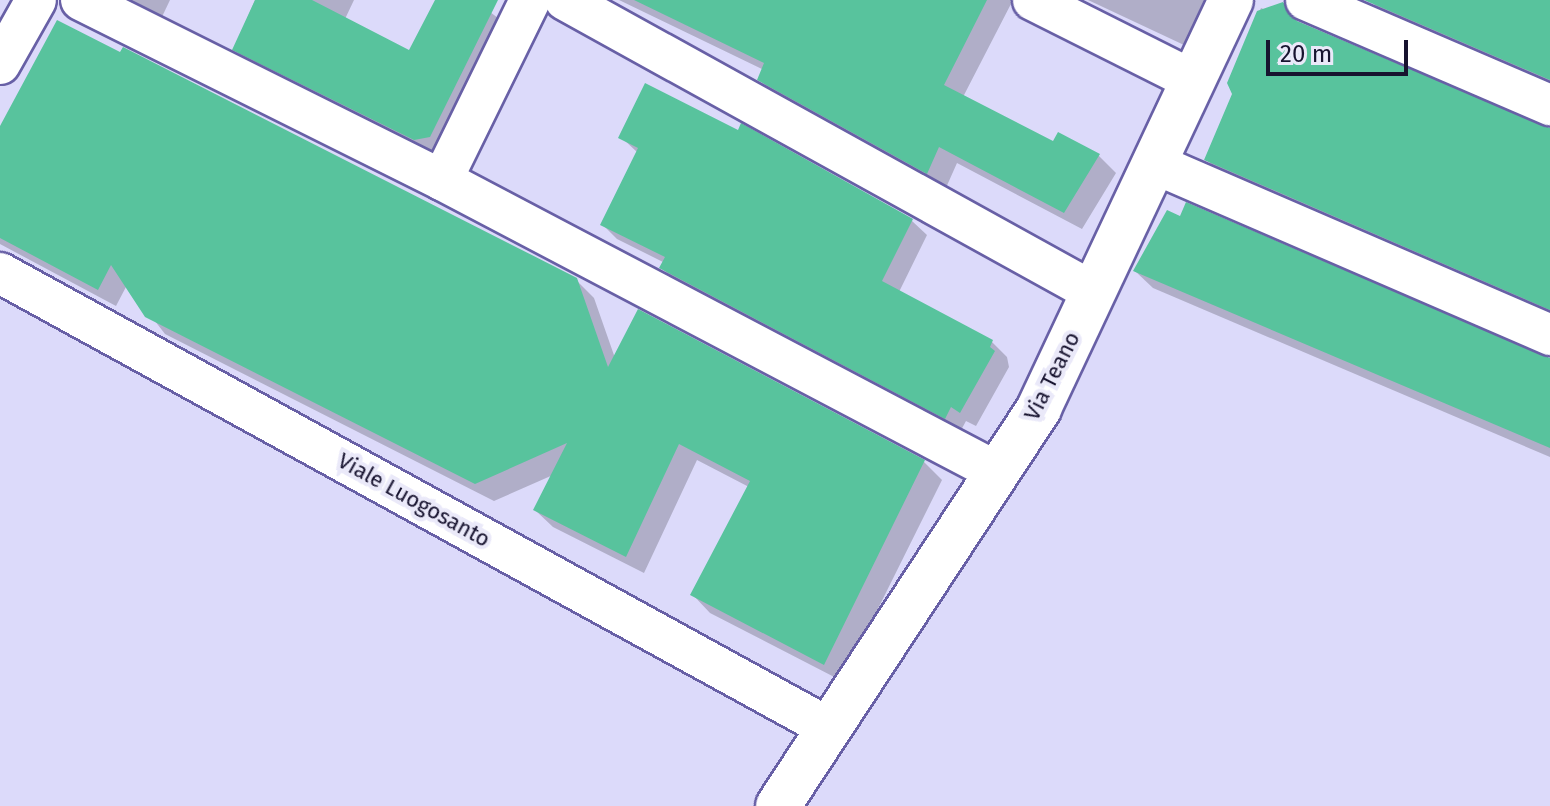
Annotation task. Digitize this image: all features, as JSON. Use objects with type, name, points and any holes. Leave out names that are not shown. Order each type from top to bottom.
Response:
[{"type":"street","points":[[0,64],[36,0]]},
{"type":"street","points":[[81,0],[442,180],[997,472]]},
{"type":"street","points":[[442,180],[530,0]]},
{"type":"street","points":[[565,0],[1093,292]]},
{"type":"street","points":[[1033,0],[1192,80]]},
{"type":"street","name":"Via Teano","points":[[778,806],[1039,408],[1231,0]]},
{"type":"street","points":[[1306,0],[1550,105]]},
{"type":"street","points":[[1153,163],[1550,335]]},
{"type":"street","name":"Viale Luogosanto","points":[[0,273],[829,728]]},
{"type":"building","points":[[255,0],[312,0],[409,50],[435,0],[498,0],[430,137],[414,140],[232,50]]},
{"type":"building","points":[[634,0],[987,0],[944,85],[1053,141],[1058,132],[1100,154],[1064,213],[939,147],[927,174],[757,80],[764,63]]},
{"type":"building","points":[[1364,0],[1550,0],[1550,80]]},
{"type":"building","points":[[1283,2],[1297,21],[1550,128],[1550,310],[1204,160],[1232,94],[1227,83],[1257,11]]},
{"type":"building","points":[[57,20],[120,52],[123,47],[577,278],[608,367],[638,309],[925,460],[824,665],[690,595],[750,481],[679,444],[626,557],[533,510],[567,443],[475,484],[145,317],[111,265],[98,290],[0,238],[0,126]]},
{"type":"building","points":[[645,83],[738,130],[741,123],[913,219],[882,281],[993,340],[990,347],[995,351],[960,413],[951,407],[945,419],[659,268],[665,257],[600,225],[638,148],[618,138]]},
{"type":"building","points":[[1186,202],[1550,358],[1550,448],[1133,271],[1167,210],[1180,216]]}]
